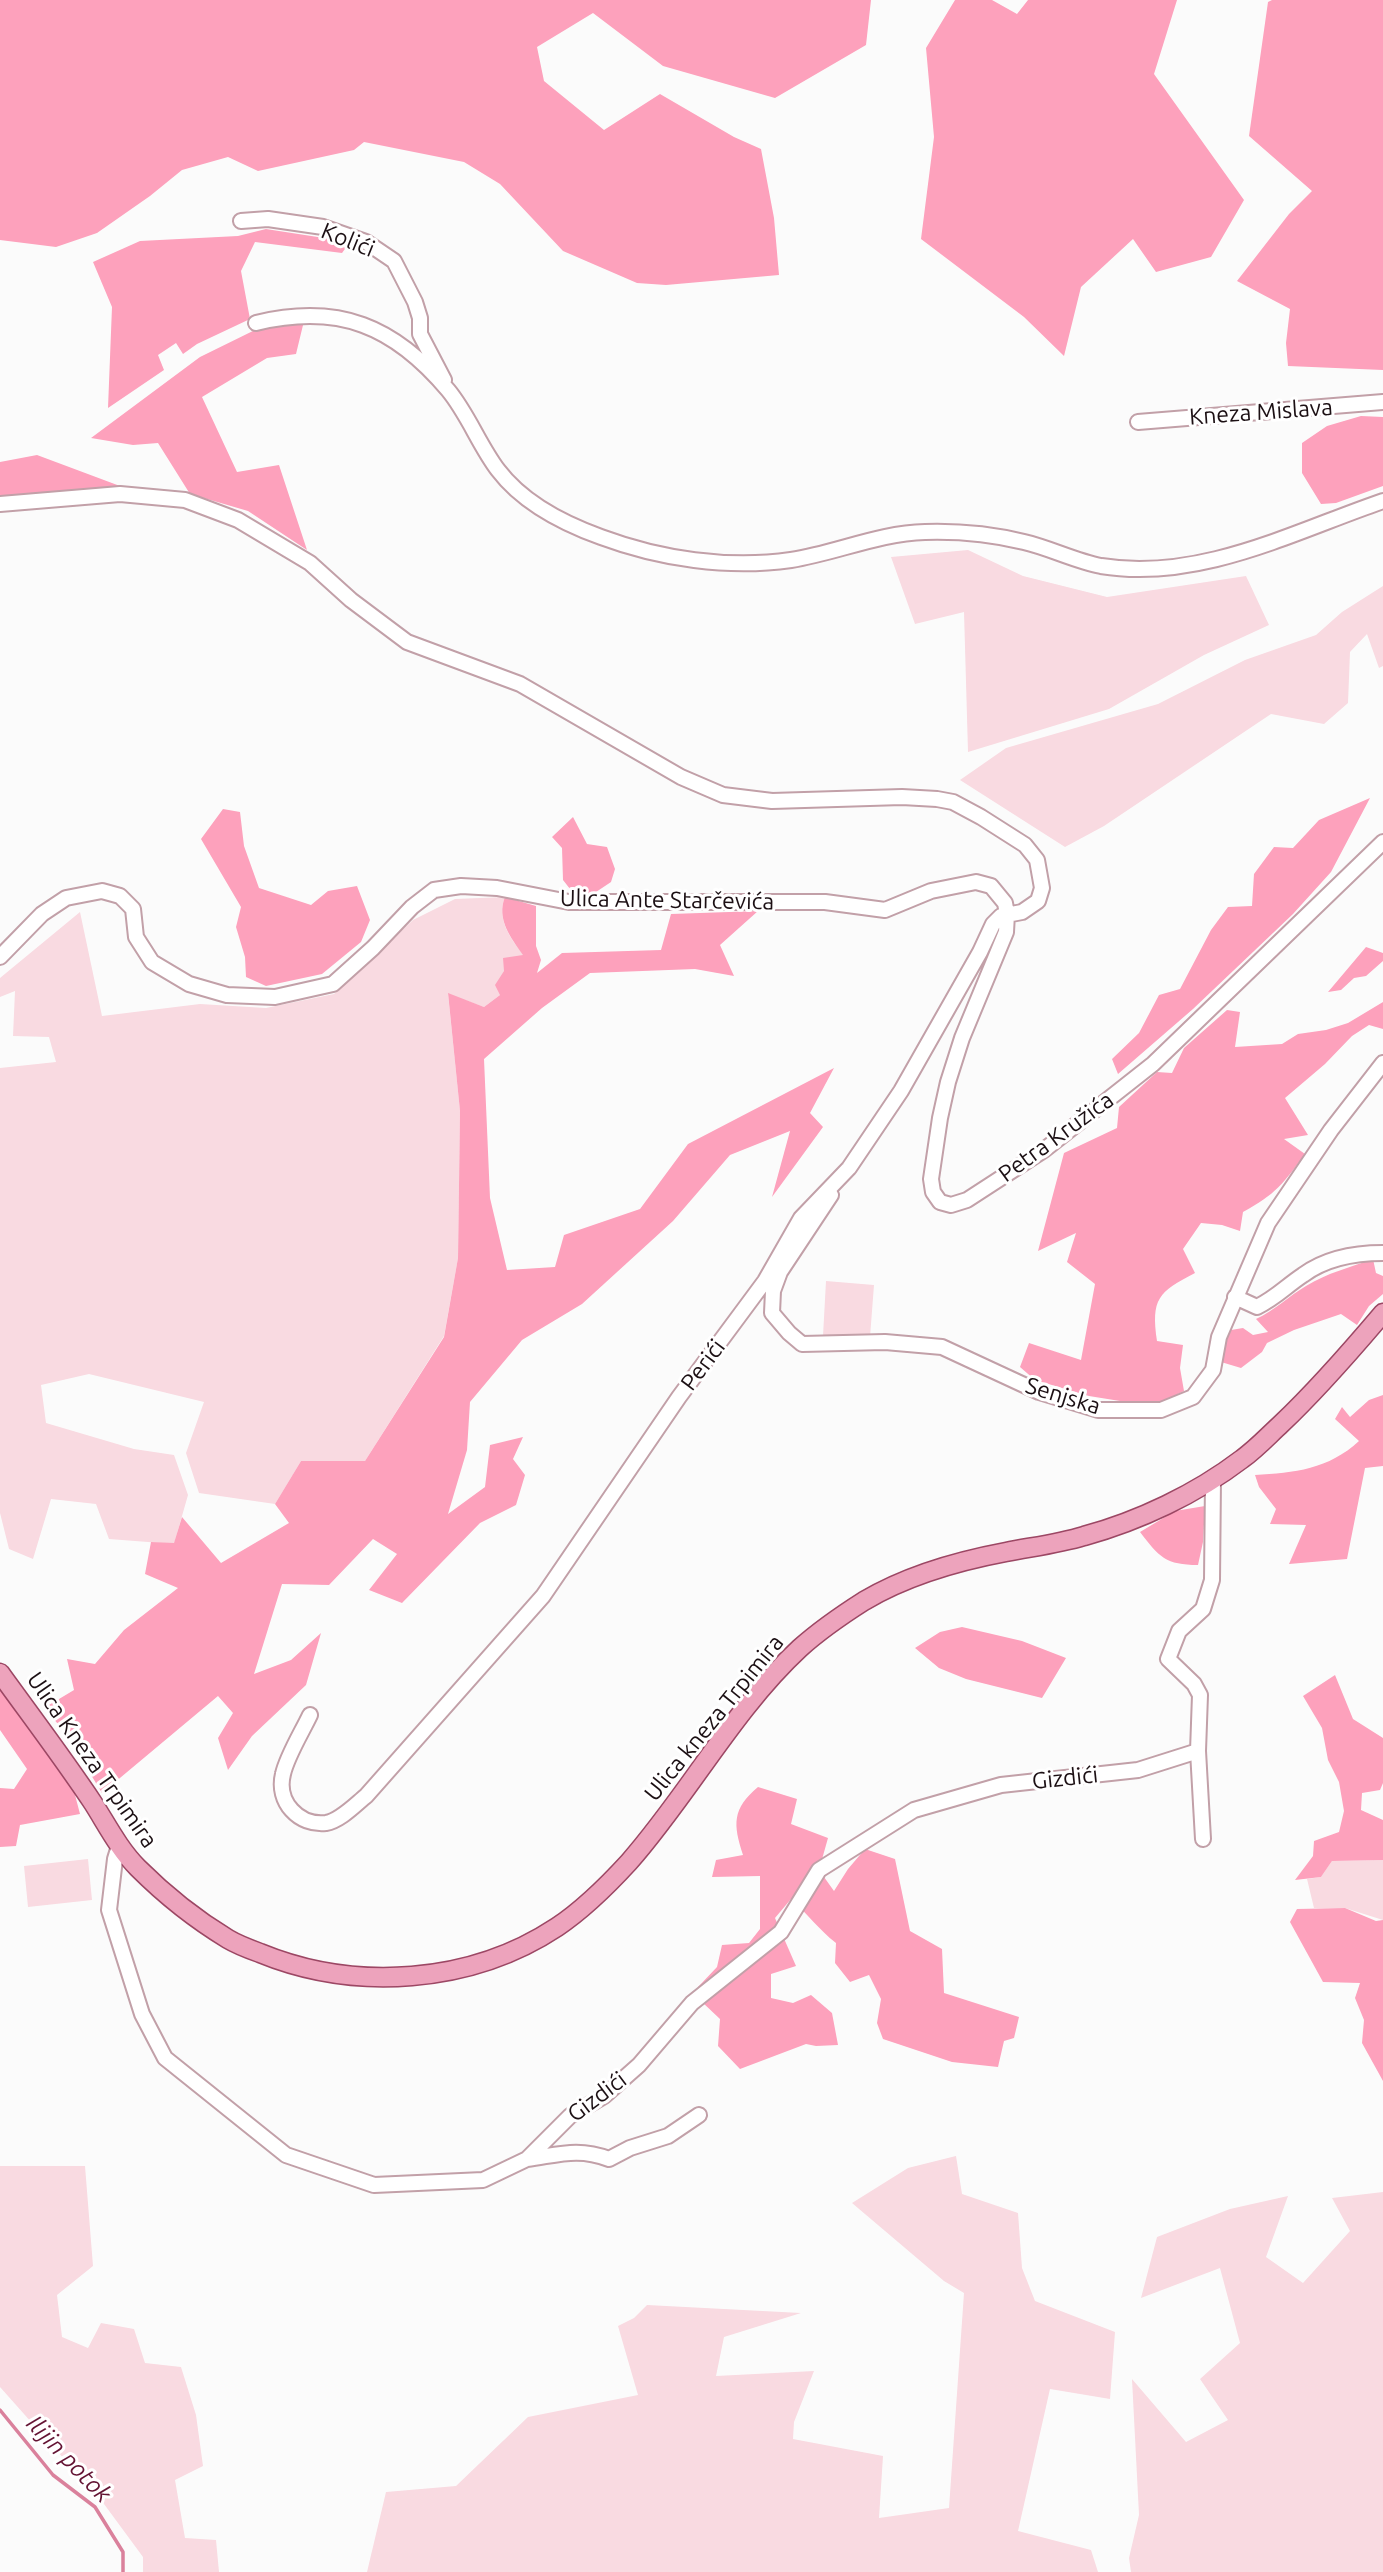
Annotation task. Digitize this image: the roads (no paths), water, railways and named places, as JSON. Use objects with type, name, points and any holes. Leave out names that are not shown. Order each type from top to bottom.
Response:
[{"type":"main road","name":"Ulica kneza Trpimira","points":[[175,1903],[231,1941],[317,1972],[368,1977],[416,1977],[474,1964],[520,1948],[556,1927],[601,1892],[639,1851],[772,1677],[802,1646],[836,1620],[899,1583],[998,1553],[1083,1537],[1152,1512],[1213,1480],[1246,1457],[1321,1386],[1383,1313]]},
{"type":"main road","name":"Ulica Kneza Trpimira","points":[[0,1673],[93,1803],[119,1846],[175,1903]]},
{"type":"street","name":"Kolići","points":[[241,221],[268,219],[323,227],[366,242],[394,261],[415,302],[420,318],[420,334],[450,392]]},
{"type":"street","points":[[256,323],[285,316],[322,314],[365,324],[408,350],[450,392],[498,471],[525,498],[558,519],[615,541],[662,554],[726,564],[792,560],[860,542],[922,532],[973,533],[1023,542],[1100,566],[1160,570],[1210,561],[1383,501]]},
{"type":"street","name":"Kneza Mislava","points":[[1138,422],[1383,402]]},
{"type":"street","points":[[0,504],[120,494],[185,500],[238,520],[310,563],[351,600],[407,642],[520,684],[681,777],[723,795],[772,801],[908,797],[953,802],[1025,845],[1037,860],[1042,888],[1038,901],[1022,912],[1007,914]]},
{"type":"street","name":"Petra Kružića","points":[[1007,914],[1006,932],[962,1038],[940,1118],[931,1179],[933,1192],[940,1202],[951,1205],[967,1200],[1044,1150],[1153,1064],[1383,842]]},
{"type":"street","name":"Ulica Ante Starčevića","points":[[0,957],[42,914],[66,898],[102,891],[120,896],[133,909],[136,937],[152,962],[189,984],[228,995],[275,997],[333,984],[419,901],[435,890],[461,886],[497,888],[569,902],[825,902],[885,910],[931,891],[976,882],[991,886],[999,892],[1005,902],[1007,914]]},
{"type":"street","name":"Perići","points":[[310,1715],[282,1775],[283,1796],[289,1809],[305,1821],[328,1823],[366,1796],[543,1596],[679,1397],[765,1281],[801,1218],[849,1168],[901,1091],[980,952],[993,924],[1007,914]]},
{"type":"street","name":"Senjska","points":[[849,1168],[780,1272],[773,1291],[772,1313],[789,1334],[802,1344],[885,1342],[942,1347],[1039,1392],[1098,1410],[1161,1410],[1193,1398],[1213,1370],[1219,1337],[1268,1223],[1331,1130],[1383,1063]]},
{"type":"street","points":[[1235,1297],[1257,1307],[1277,1297],[1303,1274],[1327,1262],[1359,1253],[1383,1252]]},
{"type":"street","points":[[1203,1839],[1198,1751],[1200,1695],[1194,1684],[1168,1659],[1179,1631],[1203,1609],[1212,1580],[1213,1480]]},
{"type":"street","name":"Gizdići","points":[[119,1846],[109,1910],[142,2014],[165,2059],[286,2155],[374,2185],[483,2180],[527,2159],[570,2116],[604,2096],[639,2065],[692,2003],[781,1932],[819,1870],[914,1810],[1001,1785],[1138,1770],[1198,1751]]},
{"type":"street","points":[[527,2159],[573,2151],[609,2159],[630,2148],[668,2136],[699,2115]]},
{"type":"waterway","name":"Ilijin potok","points":[[0,2410],[53,2475],[95,2507],[123,2552],[123,2572]]}]
